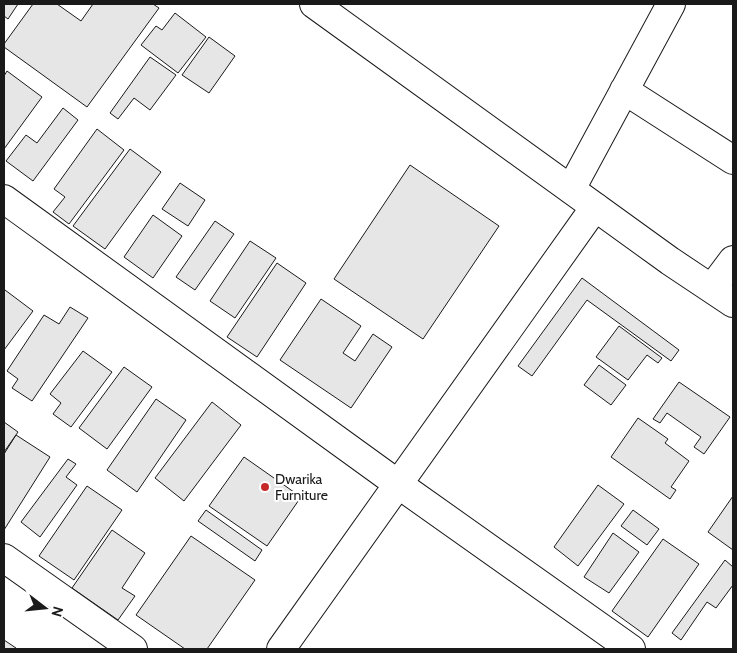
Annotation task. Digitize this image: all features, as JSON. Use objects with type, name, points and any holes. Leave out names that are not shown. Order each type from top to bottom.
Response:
[{"type":"street","points":[[314,4],[595,207],[722,296],[733,260]]},
{"type":"street","points":[[571,189],[671,4]]},
{"type":"street","points":[[624,90],[733,160]]},
{"type":"street","points":[[4,199],[398,484],[631,649]]},
{"type":"street","points":[[281,649],[595,207]]},
{"type":"street","points":[[4,558],[134,649]]},
{"type":"building","points":[[4,4],[18,4],[8,19],[4,16]]},
{"type":"building","points":[[33,4],[57,4],[81,21],[93,4],[153,4],[159,8],[87,107],[4,47],[4,44]]},
{"type":"building","points":[[175,13],[206,37],[178,73],[141,45],[156,26],[162,30]]},
{"type":"building","points":[[209,37],[235,56],[209,93],[182,75]]},
{"type":"building","points":[[150,57],[176,75],[150,110],[134,98],[118,119],[110,113]]},
{"type":"building","points":[[7,71],[42,97],[4,149],[4,76]]},
{"type":"building","points":[[63,108],[78,120],[33,181],[6,161],[26,135],[37,143]]},
{"type":"building","points":[[97,129],[124,150],[69,224],[53,212],[65,197],[54,189]]},
{"type":"building","points":[[130,149],[161,172],[105,249],[73,226]]},
{"type":"building","points":[[410,165],[499,226],[423,339],[334,279]]},
{"type":"building","points":[[180,183],[205,200],[188,226],[162,209]]},
{"type":"building","points":[[153,215],[182,236],[153,278],[124,257]]},
{"type":"building","points":[[215,221],[234,234],[195,290],[176,277]]},
{"type":"building","points":[[250,241],[276,258],[235,318],[210,301]]},
{"type":"building","points":[[277,263],[306,283],[257,357],[227,337]]},
{"type":"building","points":[[582,278],[679,350],[671,361],[587,300],[532,376],[518,366]]},
{"type":"building","points":[[4,291],[33,311],[4,350]]},
{"type":"building","points":[[321,299],[361,326],[343,353],[355,361],[373,334],[392,347],[351,408],[280,360]]},
{"type":"building","points":[[70,307],[88,318],[32,401],[12,388],[18,379],[7,371],[44,315],[59,324]]},
{"type":"building","points":[[619,326],[662,358],[658,363],[647,355],[628,380],[596,357]]},
{"type":"building","points":[[83,351],[112,372],[71,427],[53,414],[61,403],[50,394]]},
{"type":"building","points":[[599,365],[626,385],[611,405],[584,385]]},
{"type":"building","points":[[124,367],[152,387],[107,449],[79,428]]},
{"type":"building","points":[[679,382],[730,417],[704,454],[694,447],[701,437],[667,413],[660,423],[653,419]]},
{"type":"building","points":[[156,399],[186,420],[137,492],[107,470]]},
{"type":"building","points":[[212,402],[241,425],[184,501],[155,478]]},
{"type":"building","points":[[638,418],[668,439],[665,443],[689,461],[671,487],[676,490],[670,499],[611,457]]},
{"type":"building","points":[[4,422],[18,432],[4,452]]},
{"type":"building","points":[[16,435],[50,457],[4,530],[4,454]]},
{"type":"building","points":[[244,457],[301,497],[267,546],[209,506]]},
{"type":"building","points":[[68,459],[76,464],[66,477],[77,485],[40,537],[21,522]]},
{"type":"building","points":[[598,485],[624,504],[578,566],[554,547]]},
{"type":"building","points":[[87,486],[122,510],[74,580],[39,556]]},
{"type":"building","points":[[733,496],[733,550],[708,532]]},
{"type":"building","points":[[206,510],[262,550],[255,561],[198,521]]},
{"type":"building","points":[[633,510],[659,529],[647,545],[621,526]]},
{"type":"building","points":[[112,530],[145,553],[122,588],[135,596],[118,620],[72,588]]},
{"type":"building","points":[[613,533],[639,552],[609,593],[584,577]]},
{"type":"building","points":[[191,536],[255,580],[207,649],[185,649],[136,615]]},
{"type":"building","points":[[663,539],[699,564],[648,637],[612,611]]},
{"type":"building","points":[[725,560],[733,567],[733,585],[716,608],[707,602],[681,640],[672,633]]},
{"type":"building","points":[[4,640],[16,648],[4,649]]},
{"type":"place","name":"Dwarika Furniture","points":[[265,487]]}]
